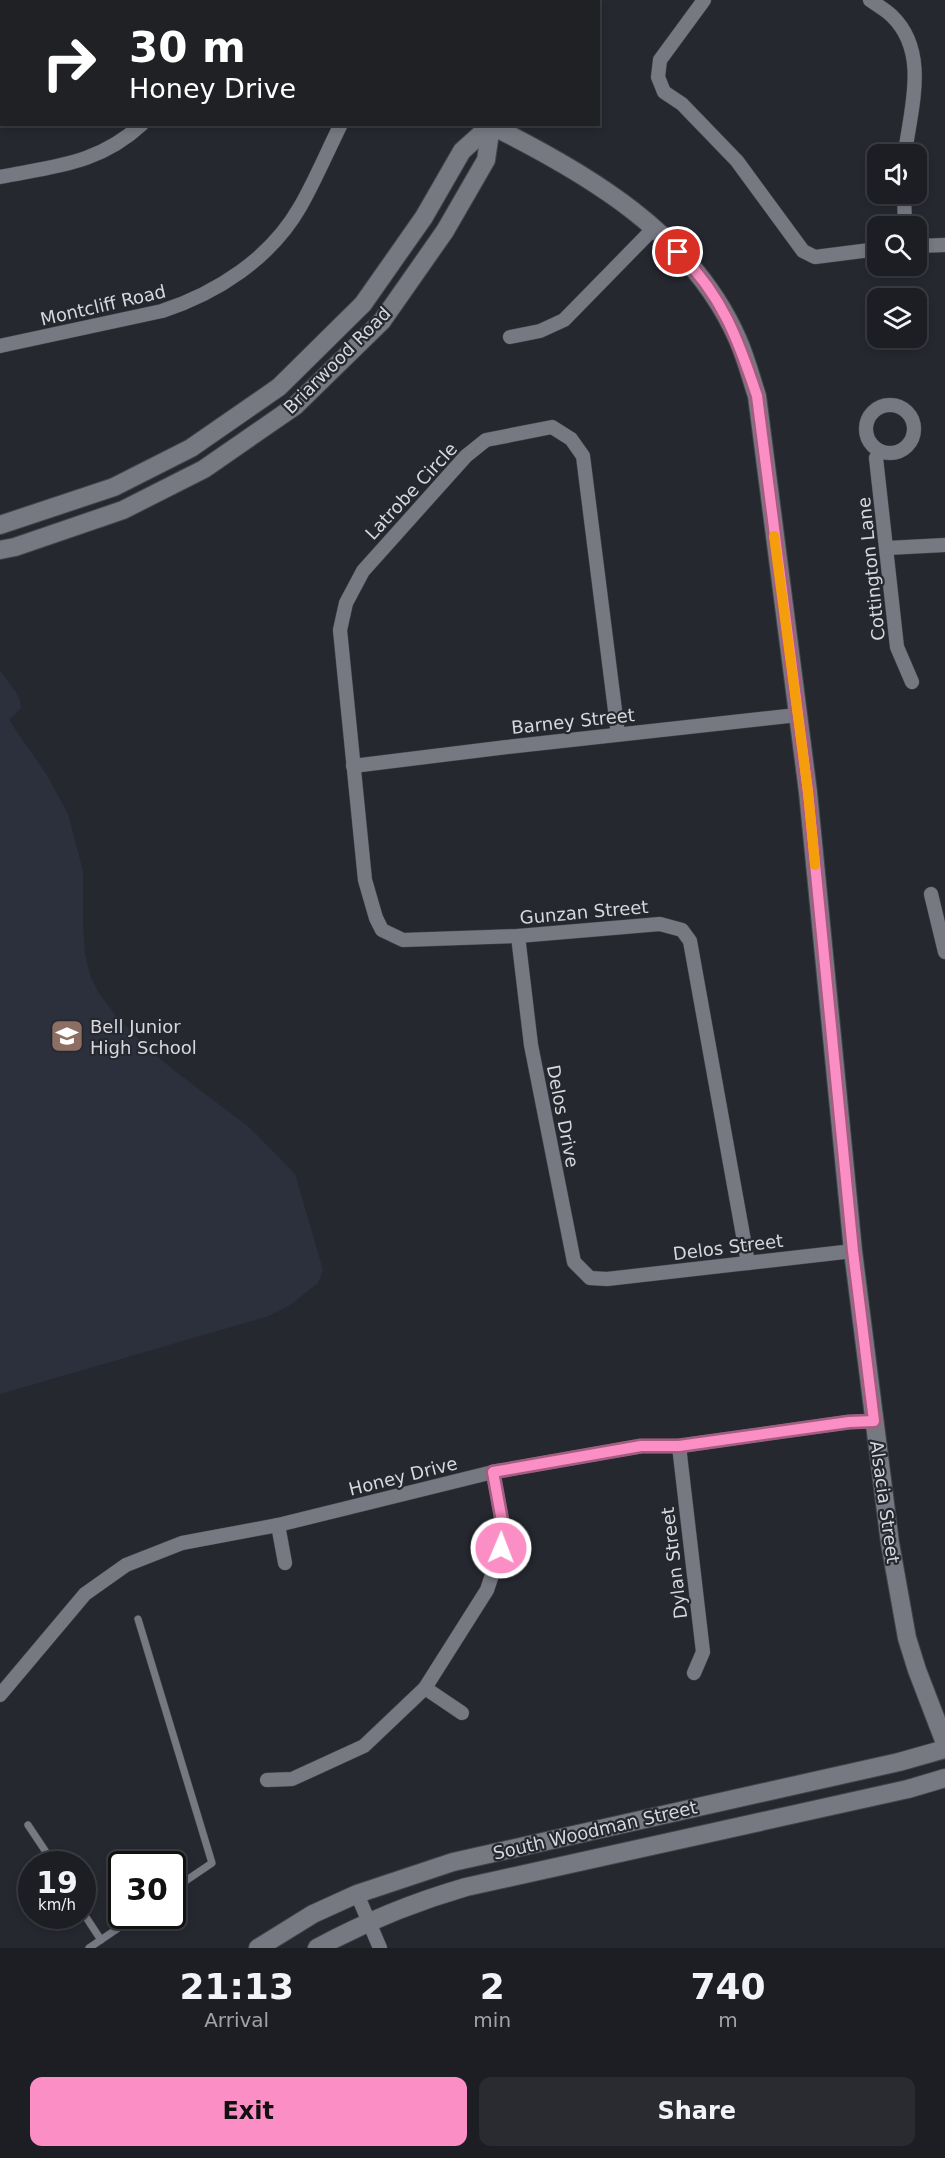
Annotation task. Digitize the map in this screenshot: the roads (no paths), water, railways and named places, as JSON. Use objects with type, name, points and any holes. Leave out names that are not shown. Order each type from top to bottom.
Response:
[{"type":"main road","name":"Briarwood Road","points":[[0,525],[114,487],[191,448],[279,387],[363,304],[424,217],[462,151],[489,126]]},
{"type":"main road","name":"Briarwood Road","points":[[0,550],[123,510],[204,469],[294,406],[382,321],[445,231],[486,160],[490,126]]},
{"type":"main road","name":"Alsacia Street","points":[[492,126],[584,175],[637,212],[690,264],[718,302],[738,340],[757,396],[808,792],[853,1251],[895,1580],[907,1638],[945,1743]]},
{"type":"main road","name":"South Woodman Street","points":[[258,1948],[313,1914],[357,1894],[453,1862],[899,1762],[945,1749]]},
{"type":"main road","name":"South Woodman Street","points":[[317,1948],[369,1921],[419,1900],[466,1887],[908,1789],[945,1778]]},
{"type":"street","points":[[704,0],[660,60],[658,77],[664,92],[682,104],[737,161],[803,251],[815,257],[867,250]]},
{"type":"street","points":[[870,0],[892,16],[908,38],[914,57],[915,92],[906,144]]},
{"type":"street","points":[[0,177],[83,160],[108,150],[139,126]]},
{"type":"street","name":"Montcliff Road","points":[[0,346],[162,311],[182,305],[219,286],[253,262],[286,228],[299,208],[340,126]]},
{"type":"street","points":[[510,337],[540,331],[564,320],[654,228]]},
{"type":"street","points":[[927,246],[945,245]]},
{"type":"street","name":"Latrobe Circle","points":[[364,880],[340,630],[346,603],[363,571],[466,456],[486,440],[552,427],[571,439],[583,456],[618,734]]},
{"type":"street","name":"Cottington Lane","points":[[880,451],[876,458],[897,646],[912,682]]},
{"type":"street","points":[[887,548],[945,545]]},
{"type":"street","name":"Barney Street","points":[[353,766],[618,734],[797,716]]},
{"type":"street","name":"Gunzan Street","points":[[364,880],[382,930],[403,940],[518,936],[660,924],[682,930],[690,941],[748,1263]]},
{"type":"street","points":[[931,894],[945,952]]},
{"type":"street","name":"Delos Drive","points":[[518,936],[531,1045],[574,1262],[590,1278],[607,1279]]},
{"type":"street","name":"Delos Street","points":[[607,1279],[853,1251]]},
{"type":"street","name":"Honey Drive","points":[[0,1695],[85,1594],[126,1565],[182,1543],[278,1525],[493,1472],[641,1446],[679,1446],[849,1422],[874,1421]]},
{"type":"street","name":"Dylan Street","points":[[679,1446],[703,1652],[693,1673]]},
{"type":"street","points":[[267,1780],[292,1779],[364,1746],[425,1688],[487,1590],[501,1548],[502,1521],[493,1472]]},
{"type":"street","points":[[278,1525],[285,1563]]},
{"type":"street","points":[[425,1688],[462,1713]]},
{"type":"street","points":[[357,1894],[380,1948]]},
{"type":"lane","points":[[138,1619],[212,1863],[186,1881]]},
{"type":"lane","points":[[28,1825],[45,1851]]},
{"type":"lane","points":[[94,1929],[101,1940]]},
{"type":"lane","points":[[89,1948],[117,1929]]},
{"type":"place","name":"Bell Junior High School","points":[[67,1036]]}]
